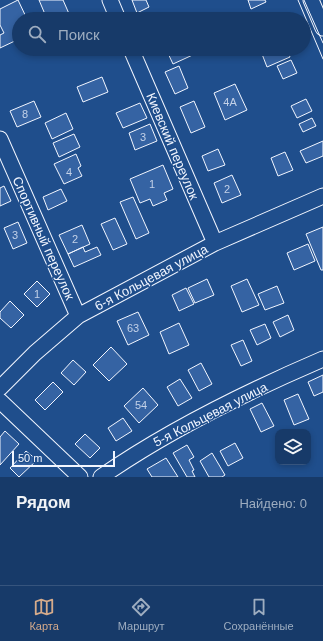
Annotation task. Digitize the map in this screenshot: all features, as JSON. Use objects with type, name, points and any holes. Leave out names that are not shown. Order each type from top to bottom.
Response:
[{"type":"street","points":[[110,0],[115,12]]},
{"type":"street","points":[[311,0],[323,28]]},
{"type":"street","name":"Киевский переулок","points":[[134,56],[215,243]]},
{"type":"street","name":"Спортивный переулок","points":[[0,139],[78,316]]},
{"type":"street","name":"6-я Кольцевая улица","points":[[0,388],[35,353],[78,316],[215,243],[323,196]]},
{"type":"street","name":"5-я Кольцевая улица","points":[[101,477],[136,453],[236,398],[323,359]]},
{"type":"street","points":[[0,401],[80,477]]},
{"type":"building","points":[[18,0],[24,12],[12,12],[12,42],[0,48],[0,35],[4,33],[0,25],[0,9]]},
{"type":"building","points":[[39,0],[63,0],[68,12],[44,12]]},
{"type":"building","points":[[132,0],[146,0],[149,7],[137,12]]},
{"type":"building","points":[[248,0],[265,0],[266,2],[251,9]]},
{"type":"building","points":[[169,56],[190,56],[173,64]]},
{"type":"building","points":[[263,56],[290,56],[290,57],[267,67]]},
{"type":"building","points":[[291,60],[297,73],[283,79],[277,66]]},
{"type":"building","points":[[179,66],[188,88],[175,94],[165,72]]},
{"type":"building","points":[[102,77],[108,92],[83,102],[77,87]]},
{"type":"building","points":[[235,84],[247,110],[225,120],[214,93]]},
{"type":"building","points":[[306,99],[312,111],[297,118],[291,106]]},
{"type":"building","points":[[34,101],[41,117],[17,127],[10,111]]},
{"type":"building","points":[[194,101],[205,127],[191,133],[180,107]]},
{"type":"building","points":[[140,103],[147,118],[123,128],[116,113]]},
{"type":"building","points":[[66,113],[73,129],[52,139],[45,123]]},
{"type":"building","points":[[312,118],[316,126],[303,132],[299,124]]},
{"type":"building","points":[[150,124],[157,141],[135,150],[129,133]]},
{"type":"building","points":[[74,134],[80,147],[59,157],[53,143]]},
{"type":"building","points":[[323,141],[323,156],[306,163],[300,151]]},
{"type":"building","points":[[218,149],[225,165],[208,171],[202,156]]},
{"type":"building","points":[[285,152],[293,170],[278,176],[271,158]]},
{"type":"building","points":[[76,154],[81,166],[78,168],[82,176],[64,184],[54,164]]},
{"type":"building","points":[[163,165],[173,189],[164,193],[167,200],[153,206],[150,199],[140,203],[130,179]]},
{"type":"building","points":[[232,175],[241,195],[222,203],[214,183]]},
{"type":"building","points":[[4,186],[11,201],[0,206],[0,188]]},
{"type":"building","points":[[61,189],[67,201],[48,210],[43,197]]},
{"type":"building","points":[[133,197],[149,233],[136,239],[120,202]]},
{"type":"building","points":[[115,218],[127,244],[113,250],[101,224]]},
{"type":"building","points":[[18,222],[27,243],[13,249],[4,228]]},
{"type":"building","points":[[82,225],[90,244],[68,254],[59,235]]},
{"type":"building","points":[[323,227],[323,270],[321,270],[306,234]]},
{"type":"building","points":[[308,244],[315,261],[294,270],[287,253]]},
{"type":"building","points":[[83,247],[85,252],[97,247],[101,255],[74,267],[68,254]]},
{"type":"building","points":[[207,279],[214,295],[195,303],[188,288]]},
{"type":"building","points":[[247,279],[259,305],[242,312],[231,286]]},
{"type":"building","points":[[37,281],[50,294],[37,307],[24,294]]},
{"type":"building","points":[[277,286],[284,303],[265,310],[258,294]]},
{"type":"building","points":[[186,288],[194,304],[179,311],[172,295]]},
{"type":"building","points":[[10,301],[24,315],[11,328],[0,318],[0,312]]},
{"type":"building","points":[[138,312],[149,335],[128,345],[117,321]]},
{"type":"building","points":[[288,315],[294,330],[280,337],[273,322]]},
{"type":"building","points":[[179,323],[189,345],[169,354],[160,332]]},
{"type":"building","points":[[265,324],[271,338],[257,345],[250,330]]},
{"type":"building","points":[[243,340],[252,361],[241,366],[231,345]]},
{"type":"building","points":[[111,347],[127,364],[109,381],[93,365]]},
{"type":"building","points":[[73,360],[86,372],[74,385],[61,373]]},
{"type":"building","points":[[201,363],[212,384],[199,391],[188,370]]},
{"type":"building","points":[[323,375],[323,392],[314,396],[308,382]]},
{"type":"building","points":[[180,379],[192,398],[178,406],[167,387]]},
{"type":"building","points":[[53,382],[63,392],[45,410],[35,400]]},
{"type":"building","points":[[143,388],[158,405],[139,423],[124,406]]},
{"type":"building","points":[[298,394],[309,419],[294,425],[284,400]]},
{"type":"building","points":[[262,403],[274,426],[261,432],[250,409]]},
{"type":"building","points":[[123,418],[132,431],[116,441],[108,428]]},
{"type":"building","points":[[5,431],[19,444],[0,465],[0,437]]},
{"type":"building","points":[[85,434],[100,448],[90,458],[75,444]]},
{"type":"building","points":[[235,443],[243,458],[228,466],[220,451]]},
{"type":"building","points":[[187,445],[194,457],[189,460],[194,470],[192,471],[195,477],[187,477],[173,453]]},
{"type":"building","points":[[26,451],[37,460],[19,477],[10,468]]},
{"type":"building","points":[[212,453],[225,475],[222,477],[209,477],[200,461]]},
{"type":"building","points":[[166,458],[178,477],[152,477],[147,469]]},
{"type":"tram line","points":[[298,0],[303,12]]},
{"type":"tram line","points":[[304,0],[309,12]]},
{"type":"tram line","points":[[311,16],[323,43]]},
{"type":"tram line","points":[[311,31],[323,59]]}]
